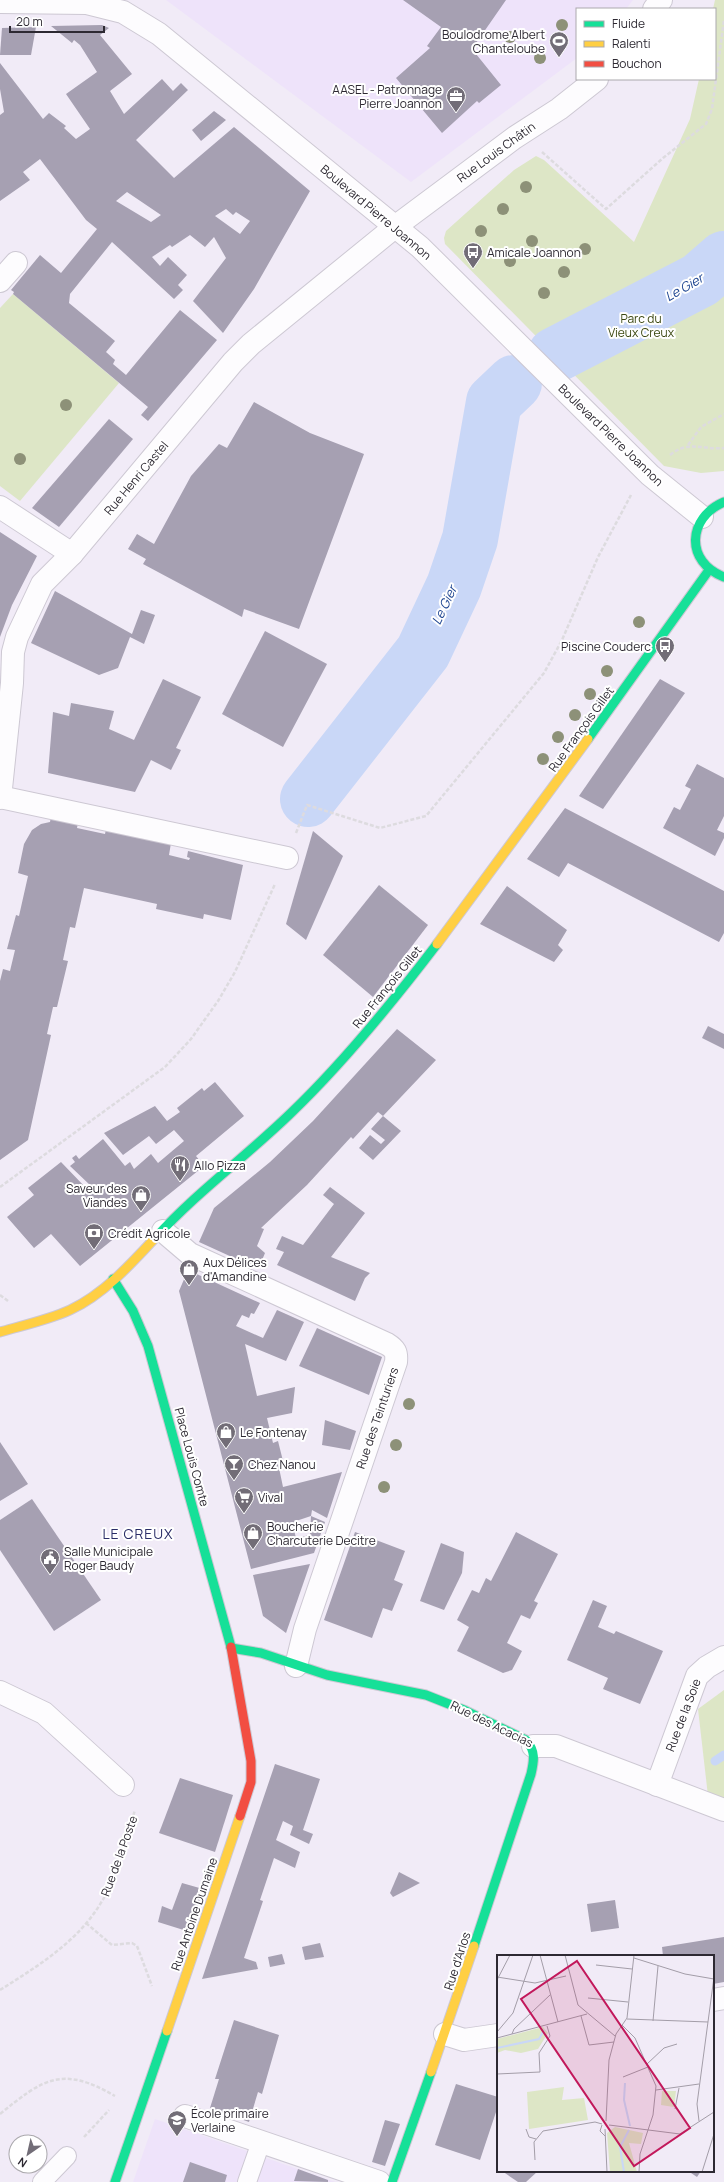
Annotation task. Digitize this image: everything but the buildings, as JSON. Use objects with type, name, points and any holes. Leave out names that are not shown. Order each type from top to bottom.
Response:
[{"type":"main road","points":[[724,502],[711,508],[702,517],[697,528],[695,539],[696,551],[702,561],[709,570],[724,577]]},
{"type":"main road","name":"Rue François Gillet","points":[[0,1332],[72,1309],[90,1298],[113,1279],[163,1231],[197,1195],[258,1144],[306,1098],[380,1017],[448,930],[667,631],[709,570]]},
{"type":"main road","name":"Place Louis Comte","points":[[113,1279],[128,1300],[139,1321],[148,1346],[231,1648]]},
{"type":"main road","name":"Rue des Acacias","points":[[231,1648],[250,1650],[296,1666],[349,1681],[424,1695],[458,1706],[526,1740],[533,1746]]},
{"type":"main road","name":"Rue Antoine Dumaine","points":[[115,2182],[246,1800],[250,1782],[250,1753],[231,1648]]},
{"type":"main road","name":"Rue d'Arlos","points":[[392,2182],[445,2034],[531,1774],[535,1755],[533,1746]]},
{"type":"street","points":[[655,8],[661,0]]},
{"type":"street","name":"Boulevard Pierre Joannon","points":[[0,2],[87,3],[123,12],[158,34],[396,226],[426,253],[650,474],[702,517]]},
{"type":"street","name":"Rue Louis Châtin","points":[[396,226],[521,133],[559,109],[596,80]]},
{"type":"street","name":"Rue Henri Castel","points":[[0,798],[14,652],[17,637],[42,584],[72,554],[232,362],[251,344],[396,226]]},
{"type":"street","points":[[0,281],[16,264]]},
{"type":"street","points":[[0,507],[72,554]]},
{"type":"street","points":[[0,798],[287,858]]},
{"type":"street","name":"Rue des Teinturiers","points":[[163,1231],[190,1254],[387,1344],[394,1349],[397,1354],[396,1362],[305,1629],[296,1666]]},
{"type":"street","name":"Rue de la Soie","points":[[657,1785],[697,1676],[707,1667],[724,1657]]},
{"type":"street","points":[[0,1692],[44,1713],[123,1785]]},
{"type":"street","name":"Rue des Acacias","points":[[533,1746],[556,1746],[724,1810]]},
{"type":"street","points":[[714,2000],[724,1998]]},
{"type":"street","points":[[445,2034],[464,2040],[497,2035]]},
{"type":"street","points":[[185,2116],[379,2182]]},
{"type":"lane","points":[[247,2182],[261,2142]]},
{"type":"lane","points":[[42,2182],[67,2156]]},
{"type":"path","points":[[716,79],[724,20]]},
{"type":"path","points":[[521,133],[606,209],[663,158],[706,124],[712,109],[716,80]]},
{"type":"path","points":[[688,445],[701,427],[724,414]]},
{"type":"path","points":[[667,457],[677,449],[688,445],[706,448],[724,448]]},
{"type":"path","points":[[0,1187],[165,1067],[191,1039],[218,1001],[235,972],[287,858],[307,805],[380,828],[426,816],[544,673],[562,640],[598,557],[634,491]]},
{"type":"path","name":"Rue de la Poste","points":[[0,1990],[43,1962],[65,1945],[86,1923],[103,1901],[136,1809],[134,1797],[123,1785]]},
{"type":"path","points":[[86,1923],[112,1945],[132,1943],[137,1946],[154,1990]]},
{"type":"path","points":[[0,2114],[20,2096],[44,2082],[60,2077],[102,2088],[123,2100]]},
{"type":"path","points":[[67,2156],[112,2107],[123,2100],[131,2099],[143,2102]]},
{"type":"shaded area","points":[[166,0],[633,0],[627,8],[576,8],[576,59],[411,182]]},
{"type":"shaded area","name":"École primaire Verlaine","points":[[155,2119],[335,2182],[133,2182]]},
{"type":"green space","name":"Parc du Vieux Creux","points":[[715,0],[724,0],[724,471],[701,473],[664,466],[445,244],[444,238],[446,231],[514,170],[536,156],[544,160],[634,242],[690,119],[699,80],[716,80],[716,8],[713,8]]},
{"type":"green space","points":[[13,294],[119,383],[20,501],[0,486],[0,308]]},
{"type":"green space","points":[[724,1690],[724,1801],[708,1796],[698,1709]]},
{"type":"waterway","name":"Le Gier","points":[[555,355],[700,280],[724,259]]},
{"type":"waterway","name":"Le Gier","points":[[308,799],[423,652],[454,586],[470,539],[494,402],[514,383]]},
{"type":"waterway","points":[[715,1761],[724,1755]]},
{"type":"traffic: fast","points":[[724,502],[712,509],[703,518],[697,529],[696,540],[697,551],[702,561],[711,570],[724,577]]},
{"type":"traffic: fast","points":[[588,739],[709,570]]},
{"type":"traffic: fast","points":[[156,1237],[189,1204],[312,1093],[368,1031],[437,944]]},
{"type":"traffic: fast","points":[[113,1279],[133,1311],[148,1346],[231,1647]]},
{"type":"traffic: fast","points":[[231,1648],[261,1653],[327,1675],[426,1695],[464,1710],[526,1740],[533,1752],[531,1774],[474,1946]]},
{"type":"traffic: fast","points":[[115,2182],[167,2031]]},
{"type":"traffic: fast","points":[[392,2182],[431,2072]]},
{"type":"traffic: slow","points":[[437,944],[588,739]]},
{"type":"traffic: slow","points":[[0,1332],[53,1317],[70,1310],[94,1296],[116,1278],[156,1237]]},
{"type":"traffic: slow","points":[[167,2031],[240,1816]]},
{"type":"traffic: slow","points":[[431,2072],[474,1946]]},
{"type":"traffic: jam","points":[[231,1647],[251,1761],[251,1782],[240,1816]]},
{"type":"place","name":"Boulodrome Albert Chanteloube","points":[[559,58]]},
{"type":"place","name":"AASEL - Patronnage Pierre Joannon","points":[[456,113]]},
{"type":"place","name":"Amicale Joannon","points":[[473,269]]},
{"type":"place","name":"Piscine Couderc","points":[[665,663]]},
{"type":"place","name":"Allo Pizza","points":[[180,1182]]},
{"type":"place","name":"Saveur des Viandes","points":[[141,1212]]},
{"type":"place","name":"Crédit Agricole","points":[[94,1250]]},
{"type":"place","name":"Aux Délices d'Amandine","points":[[189,1286]]},
{"type":"place","name":"Le Fontenay","points":[[226,1449]]},
{"type":"place","name":"Chez Nanou","points":[[234,1481]]},
{"type":"place","name":"Vival","points":[[244,1514]]},
{"type":"place","name":"Boucherie Charcuterie Decitre","points":[[253,1550]]},
{"type":"place","name":"Salle Municipale Roger Baudy","points":[[50,1575]]},
{"type":"place","name":"École primaire Verlaine","points":[[177,2137]]},
{"type":"district","name":"LE CREUX","points":[[138,1533]]}]
